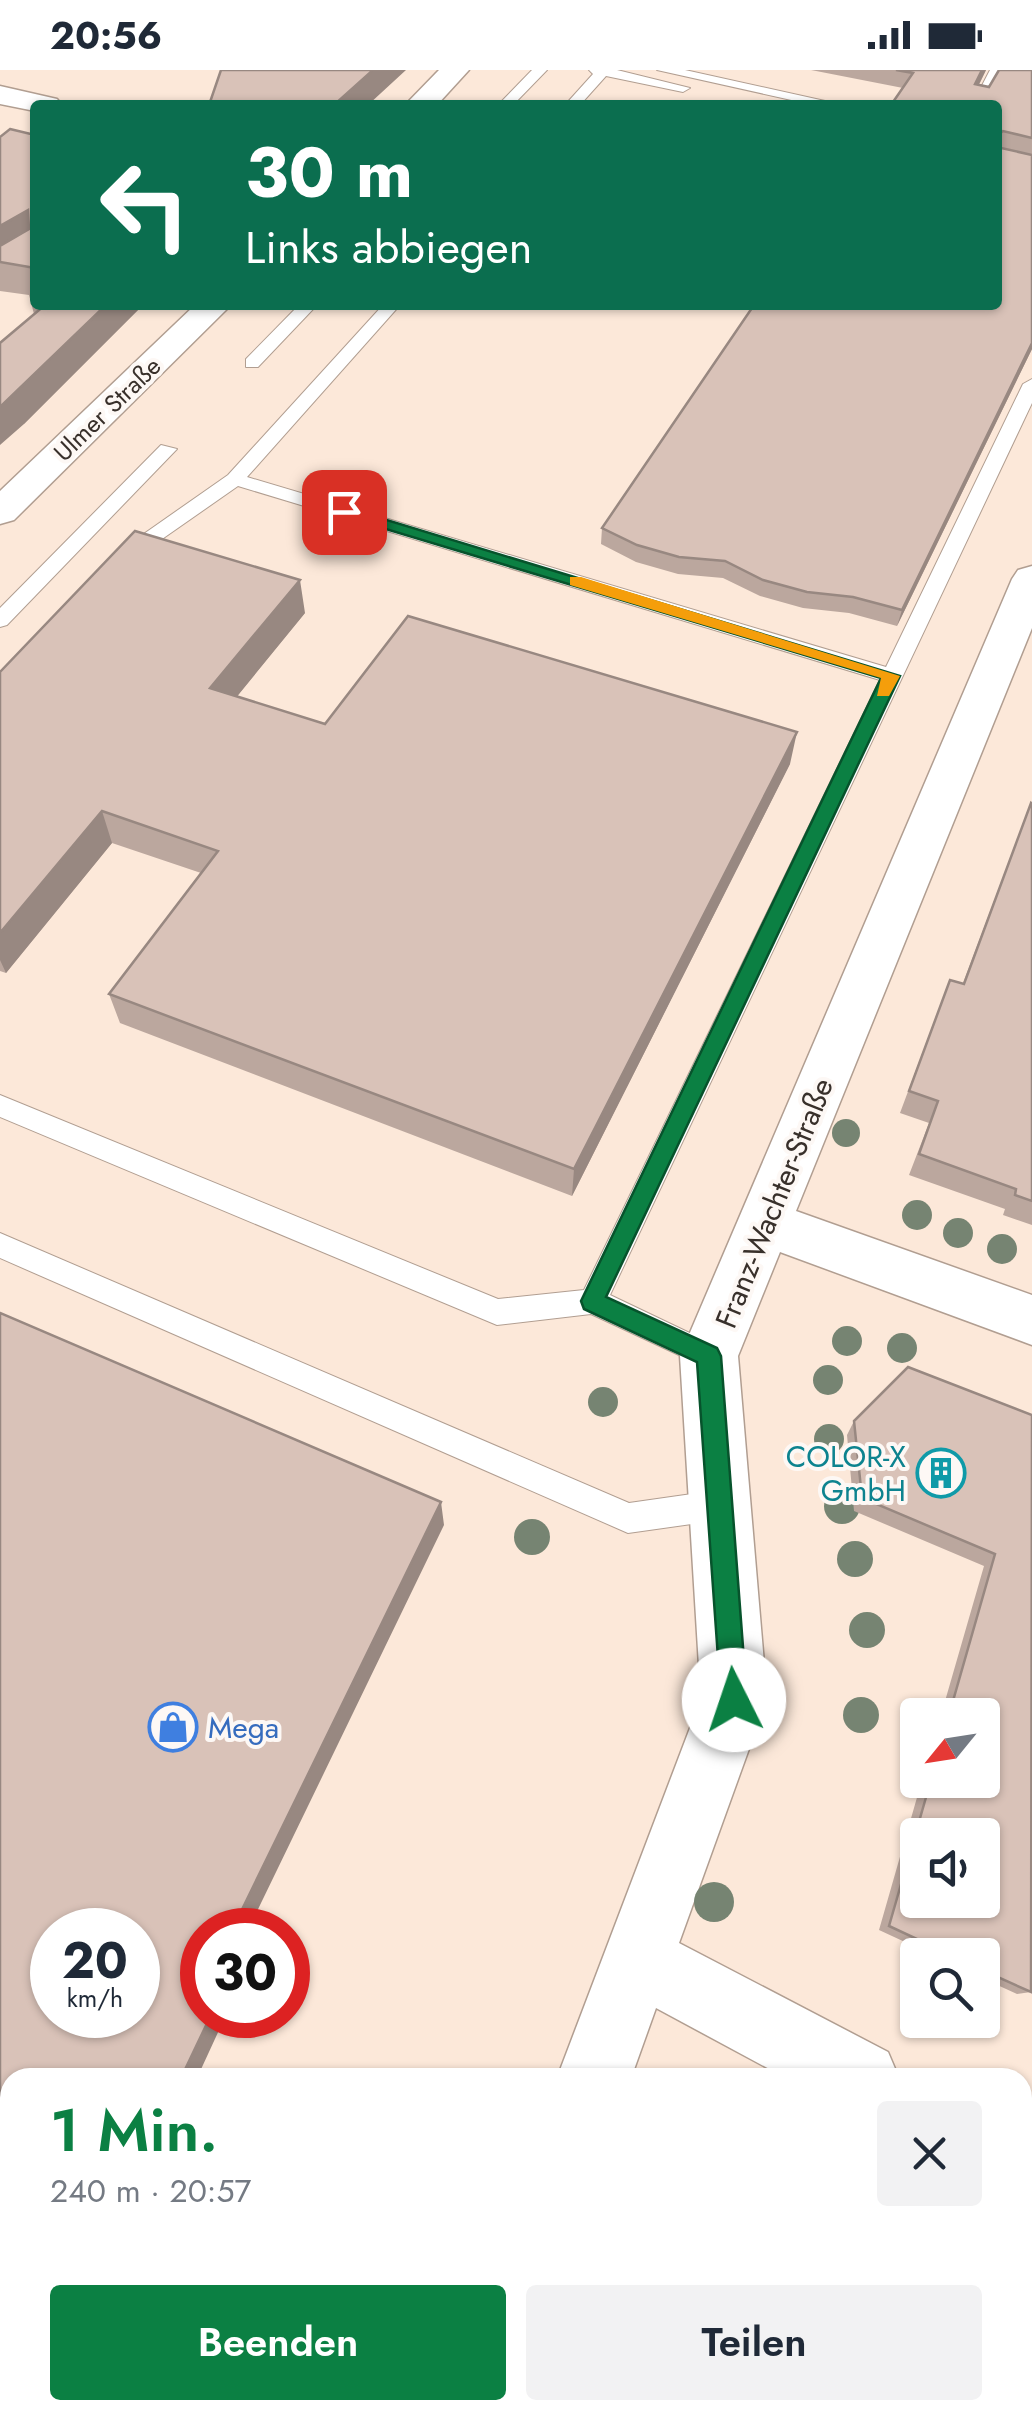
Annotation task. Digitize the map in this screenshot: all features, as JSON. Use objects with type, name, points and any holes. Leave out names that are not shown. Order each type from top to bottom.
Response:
[{"type":"street","points":[[425,100],[455,70]]},
{"type":"street","points":[[0,95],[30,101]]},
{"type":"street","name":"Ulmer Straße","points":[[0,512],[209,310]]},
{"type":"street","name":"Franz-Wachter-Straße","points":[[598,2068],[734,1700],[709,1356],[1032,579]]},
{"type":"street","points":[[766,1222],[1032,1320]]},
{"type":"street","points":[[636,1960],[843,2068]]},
{"type":"lane","points":[[510,100],[540,70]]},
{"type":"lane","points":[[576,100],[601,70],[737,100]]},
{"type":"lane","points":[[664,70],[811,100]]},
{"type":"lane","points":[[980,96],[997,70]]},
{"type":"lane","points":[[252,363],[304,310]]},
{"type":"lane","points":[[104,578],[131,550],[235,479],[387,310]]},
{"type":"lane","points":[[592,1301],[1032,384]]},
{"type":"lane","points":[[0,620],[168,449]]},
{"type":"lane","points":[[235,479],[891,676]]},
{"type":"lane","points":[[0,1106],[497,1312],[592,1301],[709,1356]]},
{"type":"lane","points":[[0,1246],[628,1518],[720,1505]]},
{"type":"building","points":[[221,70],[373,70],[340,100],[211,100]]},
{"type":"building","points":[[896,70],[982,70],[975,84],[989,87],[999,70],[1032,70],[1032,138],[1002,132],[1002,100],[894,100],[913,73]]},
{"type":"building","points":[[10,129],[30,134],[30,267],[0,262],[0,246],[29,229],[28,210],[0,226],[0,137]]},
{"type":"building","points":[[1002,148],[1032,155],[1032,343],[902,610],[763,580],[725,561],[679,557],[637,545],[602,528],[751,310],[1002,310]]},
{"type":"building","points":[[39,310],[101,310],[0,407],[0,343]]},
{"type":"building","points":[[135,531],[300,580],[210,688],[325,724],[408,616],[797,732],[574,1169],[109,994],[218,851],[102,811],[0,933],[0,672]]},
{"type":"building","points":[[1031,803],[1032,1201],[1015,1195],[1016,1189],[919,1154],[938,1101],[909,1091],[950,980],[964,984]]},
{"type":"building","name":"Mega","points":[[0,1313],[441,1502],[243,1908],[180,1908],[180,2038],[200,2038],[186,2068],[0,2068]]},
{"type":"building","points":[[908,1367],[1032,1415],[1031,1992],[1000,1978],[1000,1938],[915,1938],[889,1926],[900,1888],[900,1918],[1000,1918],[1000,1818],[920,1818],[926,1798],[1000,1798],[1000,1698],[954,1698],[995,1554],[862,1498],[854,1421]]},
{"type":"slow traffic","points":[[575,581],[891,676],[883,692]]},
{"type":"place","name":"COLOR-X GmbH","points":[[941,1473]]},
{"type":"place","name":"Mega","points":[[173,1727]]},
{"type":"route","points":[[344,512],[891,676],[592,1301],[709,1356],[734,1700]]}]
